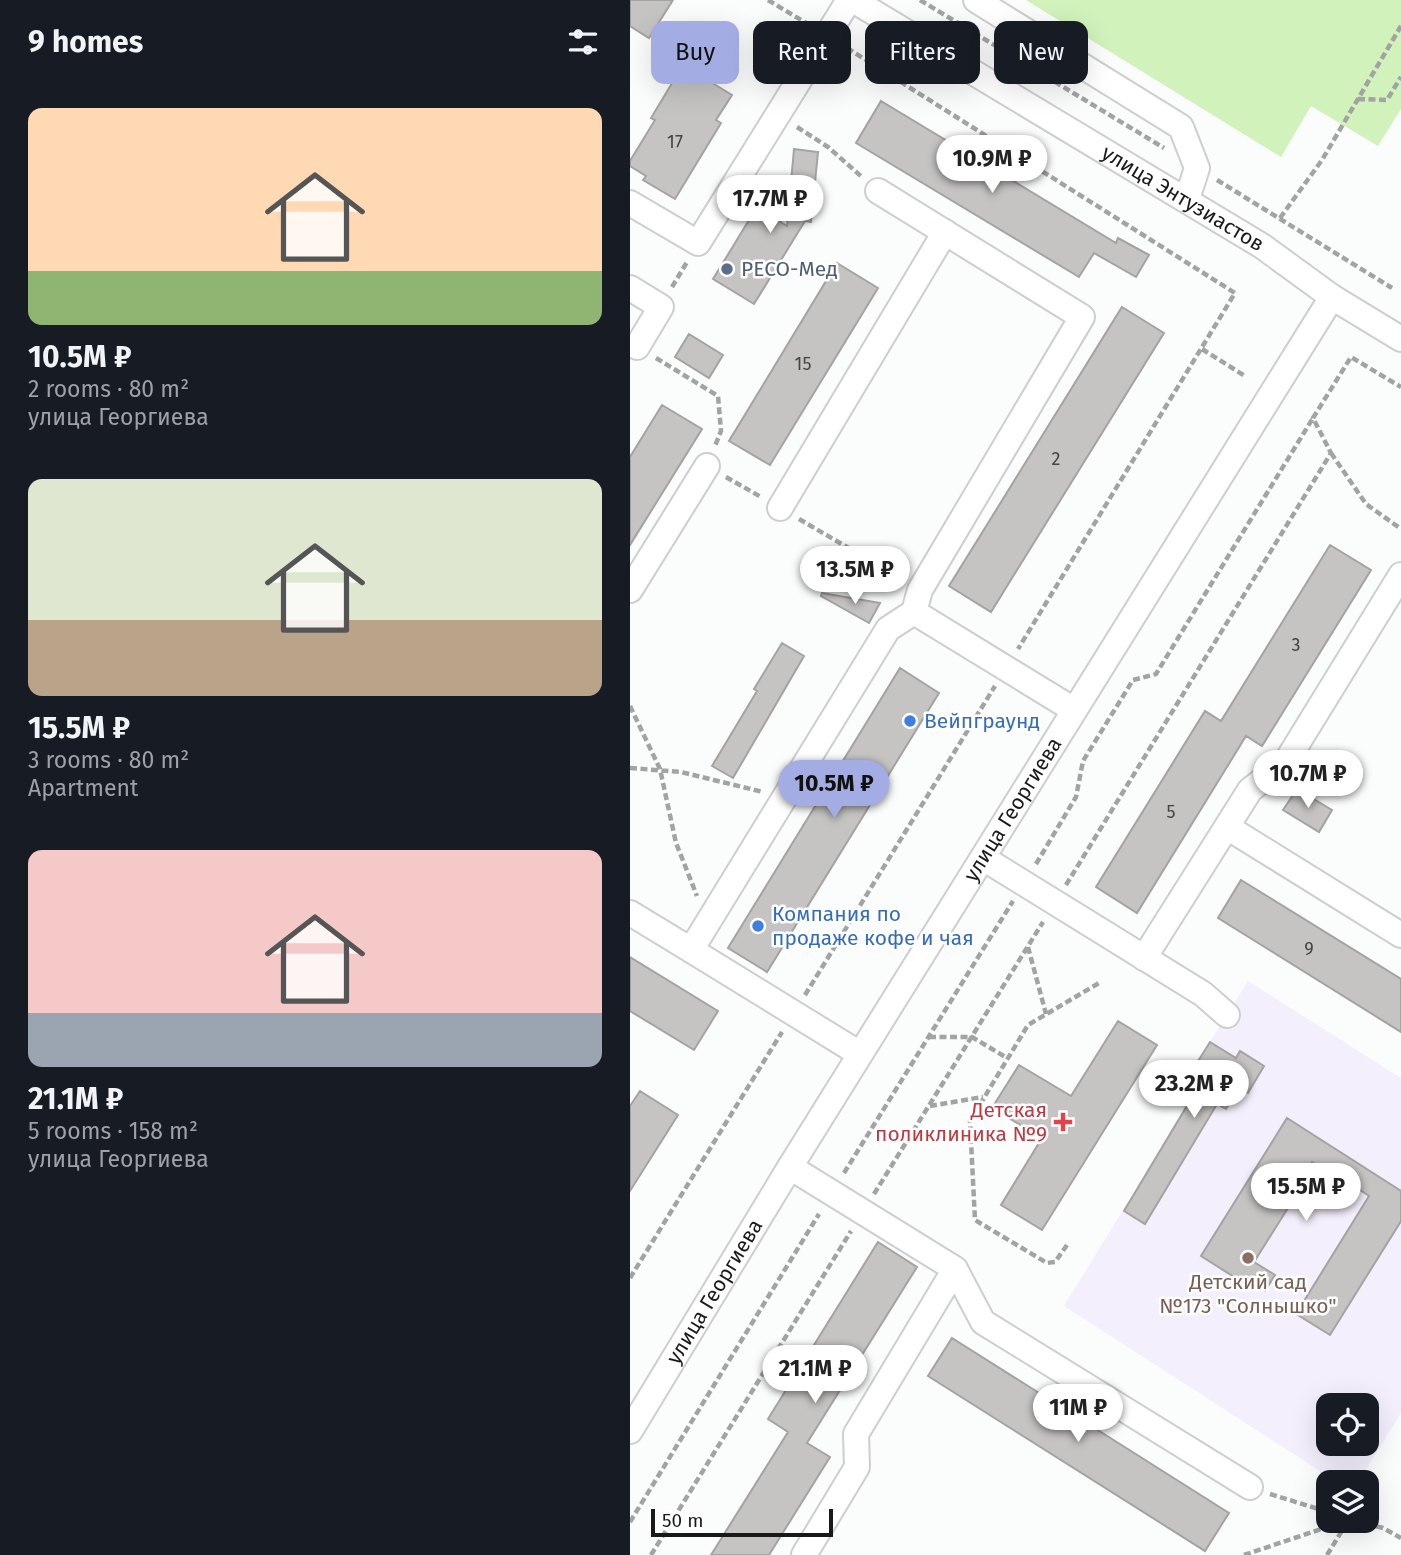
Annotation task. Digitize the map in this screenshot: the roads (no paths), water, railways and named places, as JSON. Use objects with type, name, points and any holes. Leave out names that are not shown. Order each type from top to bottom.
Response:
[{"type":"street","points":[[630,203],[698,243],[851,0]]},
{"type":"street","name":"улица Энтузиастов","points":[[851,0],[1187,199],[1262,246],[1332,297],[1397,333]]},
{"type":"street","points":[[976,0],[1181,127],[1196,168],[1187,199]]},
{"type":"street","points":[[691,950],[888,629],[917,601],[1082,317],[878,191]]},
{"type":"street","points":[[780,508],[945,232]]},
{"type":"street","points":[[630,288],[660,307],[637,347]]},
{"type":"street","name":"улица Георгиева","points":[[630,1431],[790,1167],[1332,297]]},
{"type":"street","points":[[630,590],[707,466]]},
{"type":"street","points":[[1144,958],[1250,790],[1286,762],[1401,575]]},
{"type":"street","points":[[917,601],[1074,710]]},
{"type":"street","points":[[1227,827],[1401,934]]},
{"type":"street","points":[[983,858],[1203,994],[1227,1015]]},
{"type":"street","points":[[630,913],[860,1054]]},
{"type":"street","points":[[790,1167],[955,1269],[983,1322],[1250,1487]]},
{"type":"street","points":[[804,1555],[857,1467],[856,1434],[955,1269]]},
{"type":"place","name":"РЕСО-Мед","points":[[727,269]]},
{"type":"place","name":"Вейпграунд","points":[[910,721]]},
{"type":"place","name":"Компания по продаже кофе и чая","points":[[758,926]]},
{"type":"place","name":"Детская поликлиника №9","points":[[1063,1122]]},
{"type":"place","name":"Детский сад №173 \"Солнышко\"","points":[[1248,1258]]}]
